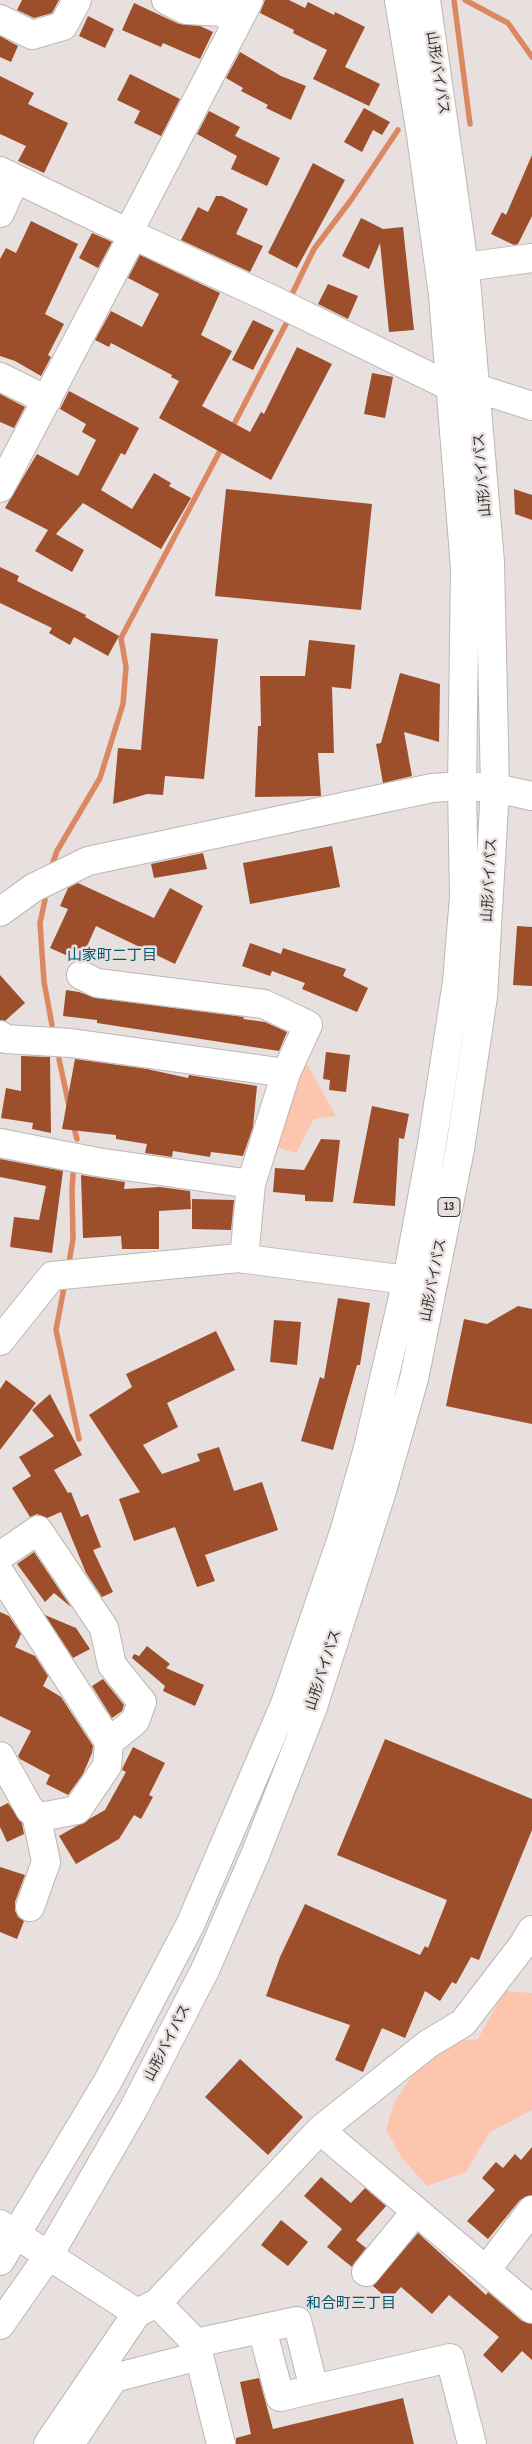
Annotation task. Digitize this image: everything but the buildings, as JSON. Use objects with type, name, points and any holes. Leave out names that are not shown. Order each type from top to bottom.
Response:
[{"type":"main road","points":[[0,19],[32,35],[63,26],[77,0]]},
{"type":"main road","points":[[166,0],[186,10],[225,12],[235,27]]},
{"type":"main road","points":[[0,488],[131,234],[248,0]]},
{"type":"main road","name":"山形バイパス","points":[[0,2325],[49,2255],[134,2108],[206,1968],[255,1855],[312,1710],[381,1494],[414,1379],[460,1149],[483,997],[495,788],[490,562],[464,387],[443,295],[422,135],[399,0]]},
{"type":"main road","name":"山形バイパス","points":[[0,2261],[9,2229],[108,2082],[190,1925],[285,1704],[344,1532],[365,1458],[407,1280],[432,1144],[457,982],[464,897],[462,786],[465,568],[465,266],[426,0]]},
{"type":"main road","points":[[0,213],[8,175],[131,234],[464,387],[532,406]]},
{"type":"main road","points":[[465,266],[532,258]]},
{"type":"main road","points":[[0,377],[46,400]]},
{"type":"main road","points":[[0,912],[33,888],[88,861],[432,788],[462,786],[495,788],[532,796]]},
{"type":"main road","points":[[81,975],[97,983],[264,1004],[308,1025],[286,1073],[252,1184],[244,1259]]},
{"type":"main road","points":[[2,1044],[71,1043],[286,1073]]},
{"type":"main road","points":[[0,1143],[96,1162],[252,1184]]},
{"type":"main road","points":[[0,1341],[52,1276],[244,1259],[407,1280]]},
{"type":"main road","points":[[0,1556],[38,1530],[104,1628],[112,1665],[142,1702],[135,1720],[109,1742]]},
{"type":"main road","points":[[0,1573],[109,1742],[107,1766],[77,1810],[41,1817],[30,1810],[0,1756]]},
{"type":"main road","points":[[30,1907],[46,1862],[36,1814]]},
{"type":"main road","points":[[48,2444],[147,2308],[320,2130],[428,2044],[463,2023],[523,1945],[532,1930]]},
{"type":"main road","points":[[320,2130],[532,2309]]},
{"type":"main road","points":[[486,2270],[532,2210]]},
{"type":"main road","points":[[366,2272],[416,2211]]},
{"type":"main road","points":[[9,2229],[49,2255],[147,2308],[198,2350],[221,2444]]},
{"type":"main road","points":[[70,2444],[114,2378],[262,2329],[298,2321],[314,2389]]},
{"type":"main road","points":[[262,2329],[280,2397],[450,2358],[472,2444]]},
{"type":"shaded area","points":[[305,1061],[336,1116],[314,1119],[296,1153],[263,1143]]},
{"type":"shaded area","points":[[504,1991],[532,1993],[532,2110],[490,2132],[466,2172],[427,2186],[402,2158],[386,2130],[394,2102],[418,2068],[441,2044],[478,2039]]},
{"type":"waterway","points":[[454,0],[470,124]]},
{"type":"waterway","points":[[465,0],[508,23],[532,57]]},
{"type":"waterway","points":[[292,294],[314,249],[351,200],[398,130]]},
{"type":"waterway","points":[[231,430],[287,322]]},
{"type":"waterway","points":[[51,868],[57,851],[100,778],[123,704],[126,667],[121,638],[222,447]]},
{"type":"waterway","points":[[45,900],[40,923],[44,982],[52,1025]]},
{"type":"waterway","points":[[59,1059],[69,1106]]},
{"type":"waterway","points":[[73,1124],[77,1139]]},
{"type":"waterway","points":[[68,1268],[73,1239],[73,1174]]},
{"type":"waterway","points":[[65,1282],[56,1330],[79,1439]]},
{"type":"district","name":"山家町二丁目","points":[[112,956]]},
{"type":"district","name":"和合町三丁目","points":[[351,2304]]}]
